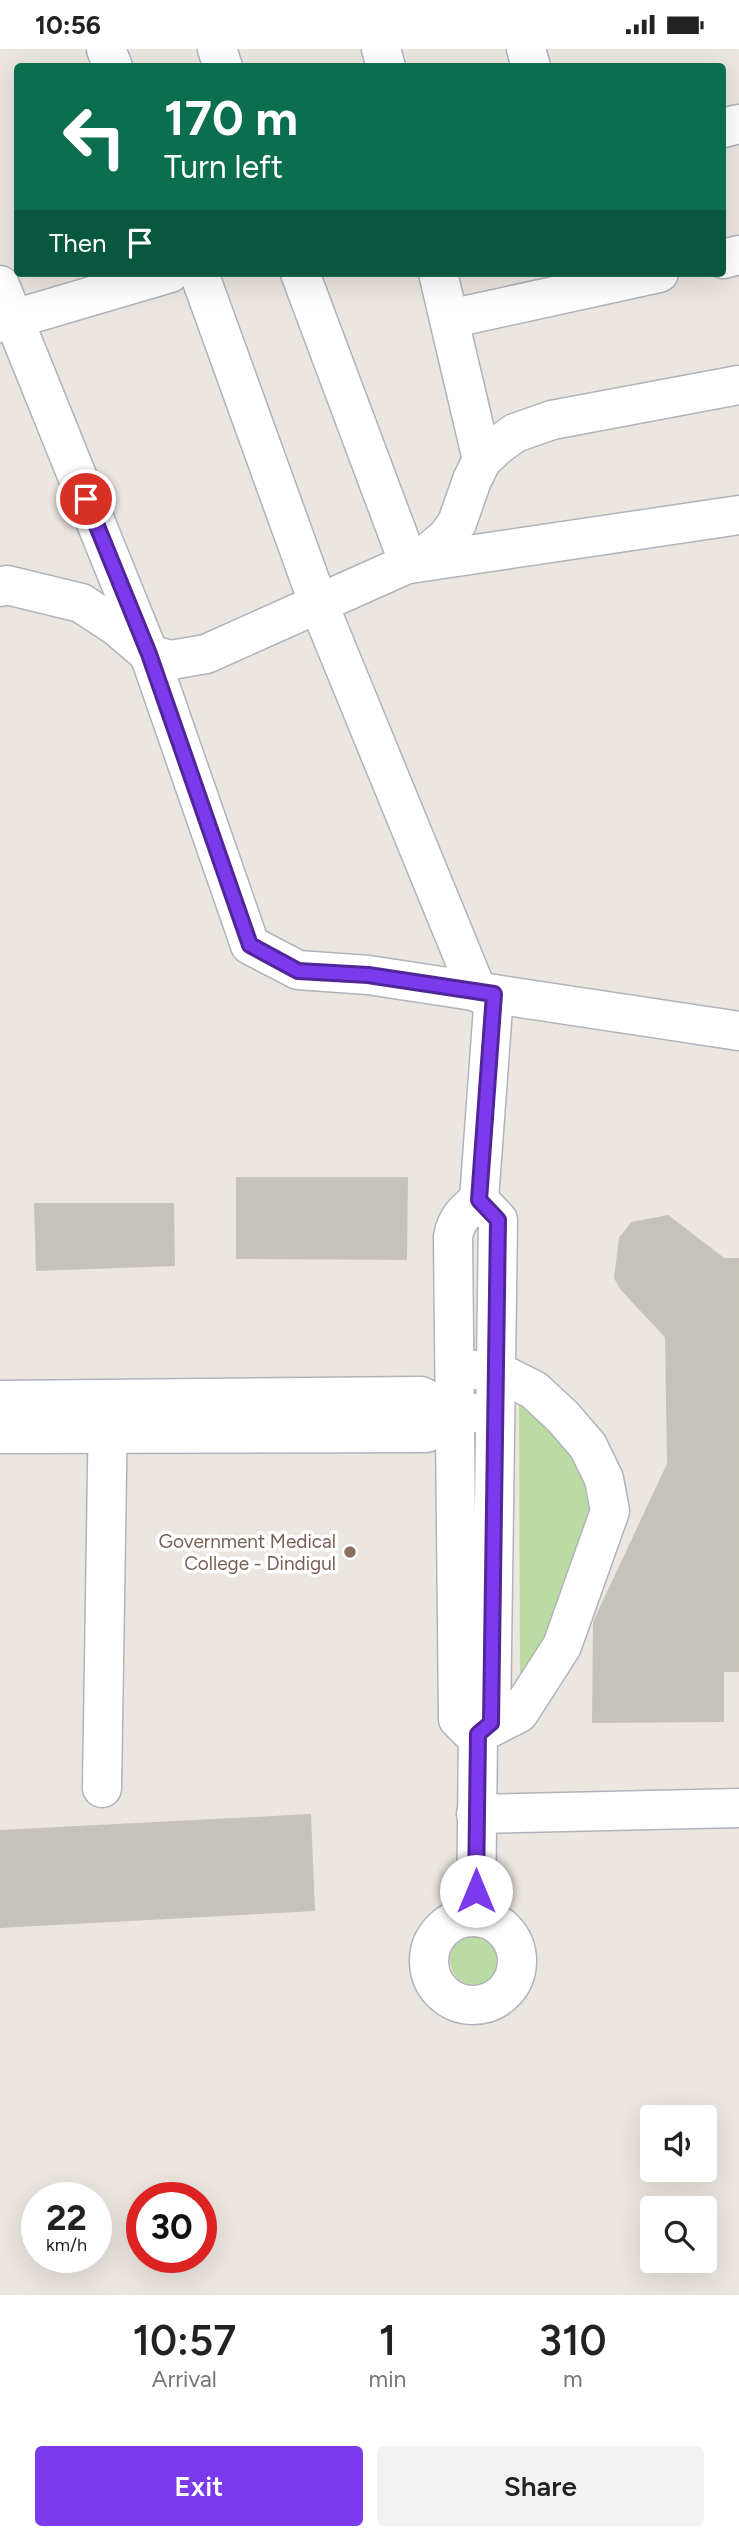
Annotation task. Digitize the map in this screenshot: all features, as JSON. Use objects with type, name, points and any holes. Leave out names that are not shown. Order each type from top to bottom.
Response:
[{"type":"street","points":[[152,277],[4,309],[149,654],[250,945],[298,971],[368,975],[739,1031]]},
{"type":"street","points":[[200,277],[319,605],[486,993],[479,1200],[498,1220],[491,1723],[478,1734],[476,1917]]},
{"type":"street","points":[[302,277],[409,563]]},
{"type":"street","points":[[439,277],[482,460]]},
{"type":"street","points":[[449,319],[641,277]]},
{"type":"street","points":[[2,580],[81,603],[116,626],[149,654],[171,660],[206,654],[423,557],[446,537],[457,523],[482,460],[515,433],[552,420],[739,385]]},
{"type":"street","points":[[409,563],[739,515]]},
{"type":"street","points":[[454,1369],[496,1371],[534,1390],[563,1417],[588,1446],[604,1479],[610,1511],[562,1646],[519,1713],[478,1734],[471,1732],[458,1719],[454,1369],[453,1237],[454,1227],[461,1214],[479,1200]]},
{"type":"street","points":[[0,1400],[108,1416],[426,1433],[455,1414],[495,1412]]},
{"type":"street","points":[[0,1434],[108,1416]]},
{"type":"street","points":[[102,1788],[108,1416]]},
{"type":"street","points":[[476,1814],[739,1808]]},
{"type":"green space","points":[[519,1402],[544,1419],[583,1468],[590,1506],[580,1548],[551,1640],[520,1682]]},
{"type":"green space","points":[[475,1935],[493,1942],[500,1960],[493,1978],[475,1985],[457,1978],[450,1960],[457,1942]]},
{"type":"building","points":[[237,1178],[407,1178],[406,1259],[237,1258]]},
{"type":"building","points":[[35,1204],[173,1204],[174,1265],[37,1270]]},
{"type":"building","points":[[668,1216],[724,1259],[739,1259],[739,1671],[723,1671],[723,1721],[593,1722],[594,1622],[668,1464],[666,1337],[622,1290],[615,1278],[620,1238],[632,1223]]},
{"type":"building","points":[[310,1815],[314,1910],[0,1927],[0,1831]]},
{"type":"place","name":"Government Medical College - Dindigul","points":[[350,1552]]},
{"type":"route","points":[[86,499],[149,654],[250,945],[298,971],[368,975],[494,994],[479,1200],[498,1220],[491,1723],[478,1734],[476,1891]]}]
